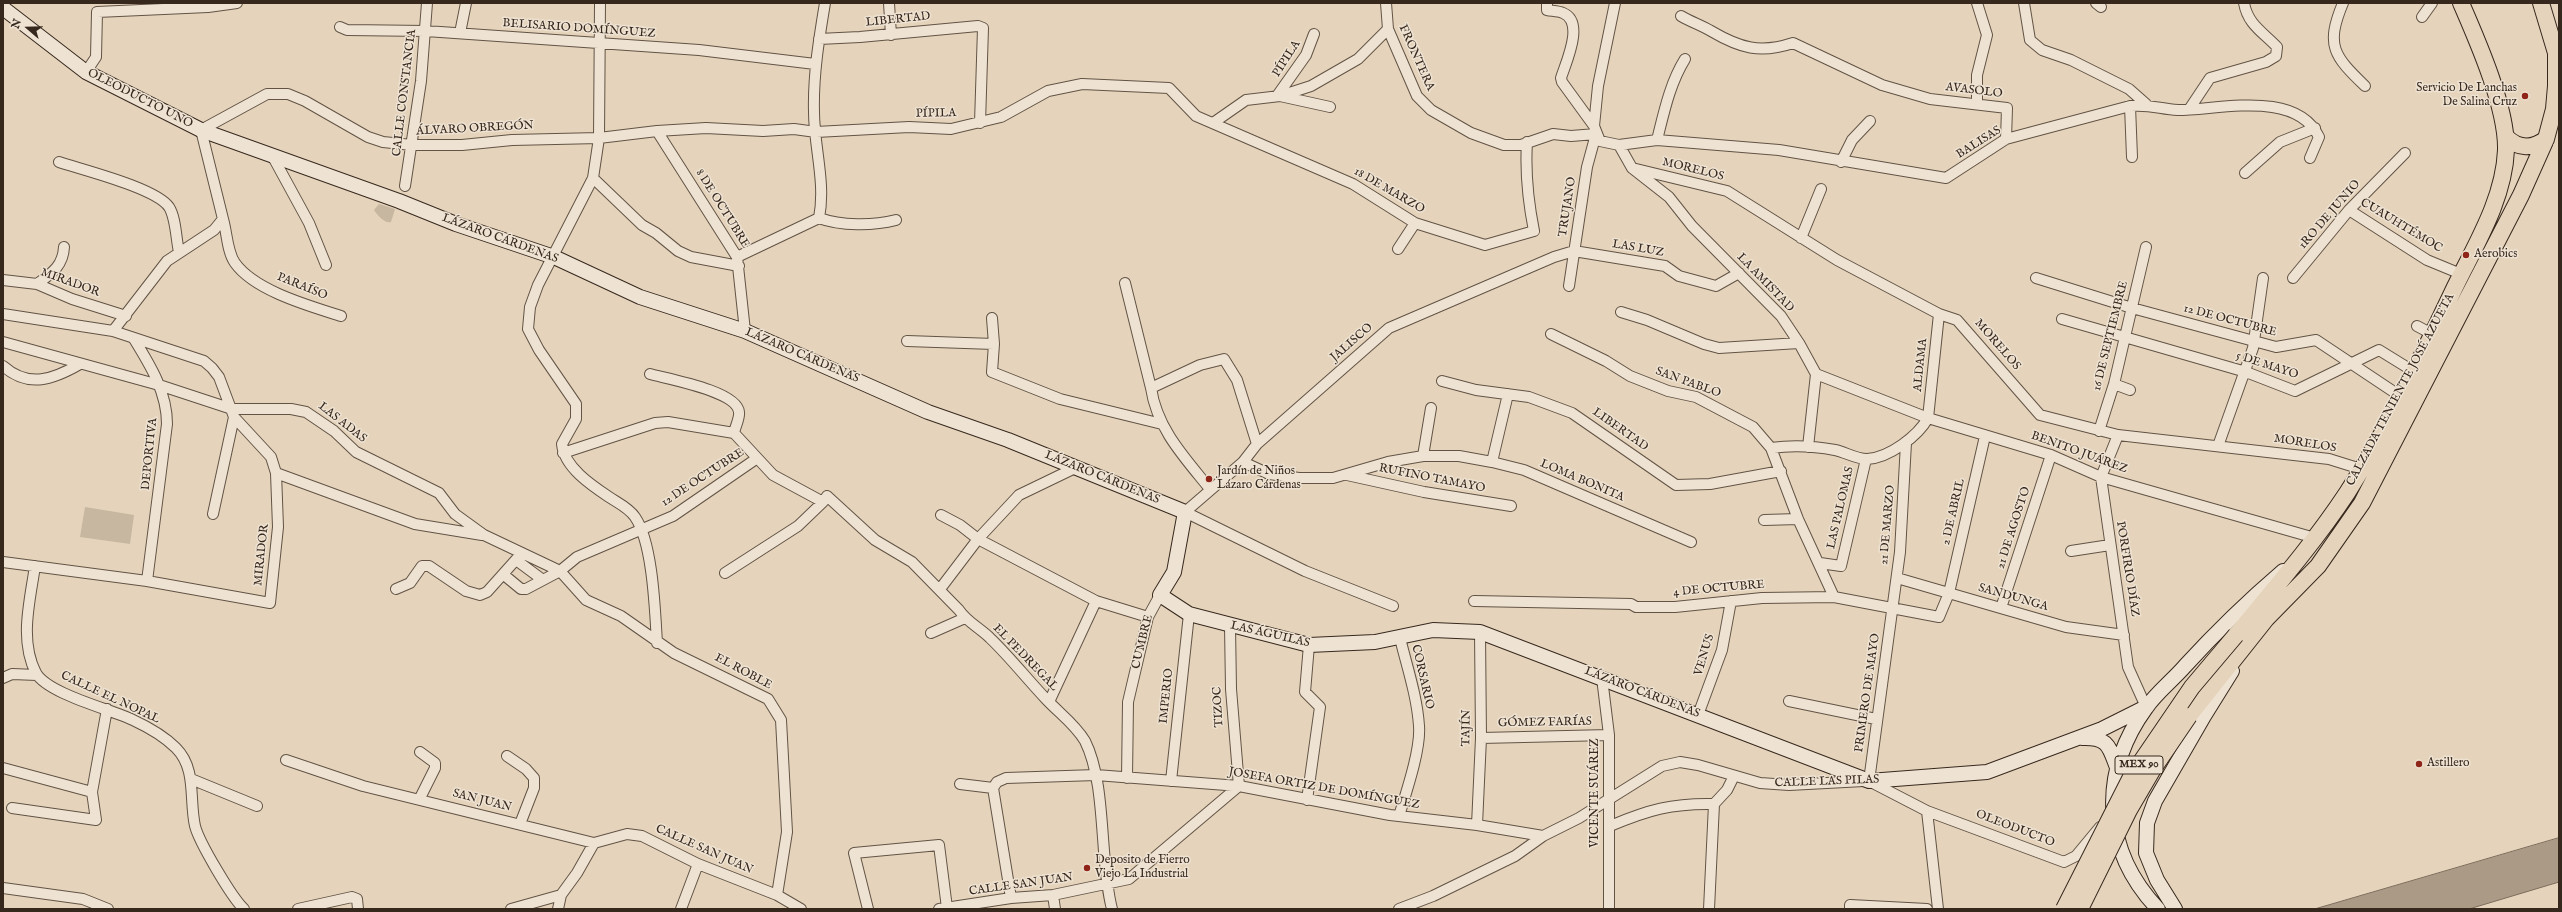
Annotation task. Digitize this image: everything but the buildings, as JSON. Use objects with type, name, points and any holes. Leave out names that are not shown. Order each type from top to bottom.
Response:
[{"type":"main road","name":"CALZADA TENIENTE JOSÉ AZUETA","points":[[2300,557],[2347,493],[2362,469],[2432,334],[2488,220],[2504,170],[2506,137],[2496,94],[2461,3]]},
{"type":"main road","name":"CALZADA TENIENTE JOSÉ AZUETA","points":[[2266,619],[2318,566],[2362,503],[2521,195],[2546,139],[2554,109],[2556,53],[2541,3]]},
{"type":"main road","points":[[2506,137],[2516,145],[2528,147],[2538,145],[2546,139]]},
{"type":"main road","points":[[2347,493],[2362,503]]},
{"type":"main road","name":"MEX 90","points":[[2064,909],[2132,775],[2192,686],[2300,557]]},
{"type":"main road","name":"MEX 90","points":[[2080,909],[2129,810],[2153,769],[2189,716],[2266,619]]},
{"type":"street","points":[[86,72],[96,57],[97,7],[208,7],[237,3]]},
{"type":"street","name":"CALLE CONSTANCIA","points":[[405,186],[412,145],[426,31],[427,3]]},
{"type":"street","points":[[460,33],[466,3]]},
{"type":"street","points":[[600,3],[599,138],[593,178],[554,257],[538,285],[530,307],[528,329],[539,350],[576,404],[576,420],[562,444],[563,453],[567,461],[585,479],[631,511],[641,529],[654,596],[657,643]]},
{"type":"street","points":[[819,218],[822,200],[814,113],[815,64],[825,3]]},
{"type":"street","points":[[889,3],[890,35]]},
{"type":"street","name":"FRONTERA","points":[[1386,3],[1388,29],[1417,96],[1427,107],[1471,133],[1504,145],[1515,146],[1553,134],[1571,136],[1595,130]]},
{"type":"street","name":"TRUJANO","points":[[1569,286],[1587,167],[1595,130],[1598,86],[1615,3]]},
{"type":"street","points":[[1977,3],[1987,35],[1977,74],[1977,104]]},
{"type":"street","points":[[2024,3],[2030,40],[2042,50],[2071,60],[2129,90],[2146,104]]},
{"type":"street","points":[[2190,108],[2210,78],[2266,62],[2276,56],[2277,47],[2253,27],[2245,13],[2244,3]]},
{"type":"street","points":[[2343,3],[2333,40],[2335,53],[2344,65],[2365,86]]},
{"type":"street","points":[[2422,17],[2432,3]]},
{"type":"street","points":[[1547,6],[1564,13],[1570,20],[1574,30],[1573,39],[1561,78],[1562,82],[1595,130],[1600,140],[1619,145],[1632,168]]},
{"type":"street","name":"OLEODUCTO UNO","points":[[3,8],[86,72],[201,130]]},
{"type":"street","name":"AVASOLO","points":[[1681,16],[1728,42],[1756,49],[1777,48],[1793,43],[1882,85],[1930,99],[2007,108],[2006,139]]},
{"type":"street","name":"LIBERTAD","points":[[819,39],[890,35],[978,26],[983,28],[980,122]]},
{"type":"street","name":"BELISARIO DOMÍNGUEZ","points":[[340,27],[347,30],[426,31],[699,50],[815,64]]},
{"type":"street","points":[[1213,123],[1246,100],[1279,96],[1311,86],[1358,59],[1388,29]]},
{"type":"street","name":"PÍPILA","points":[[1279,96],[1306,55],[1314,34]]},
{"type":"street","points":[[1657,140],[1665,105],[1678,70],[1685,59]]},
{"type":"street","name":"18 DE MARZO","points":[[1048,92],[1082,84],[1169,88],[1189,111],[1213,123],[1353,184],[1415,223],[1485,245],[1534,231],[1528,200],[1527,142]]},
{"type":"street","name":"PÍPILA","points":[[816,132],[909,127],[951,129],[1001,118],[1048,92]]},
{"type":"street","name":"ÁLVARO OBREGÓN","points":[[201,130],[268,94],[288,94],[305,100],[368,137],[383,142],[412,145],[599,138],[657,131],[706,128],[763,131],[794,129],[816,132]]},
{"type":"street","points":[[1279,96],[1330,107]]},
{"type":"street","name":"BALISAS","points":[[1619,145],[1657,140],[1779,150],[1841,162],[1946,178],[2006,139],[2130,106],[2146,104],[2178,110],[2190,108],[2269,106],[2293,113],[2315,128]]},
{"type":"street","points":[[2130,106],[2132,157]]},
{"type":"street","points":[[1841,162],[1852,140],[1870,121]]},
{"type":"street","points":[[2245,173],[2280,142],[2315,128],[2319,137],[2310,158]]},
{"type":"street","points":[[3,320],[7,314],[114,331],[167,261],[179,252],[210,234],[223,219],[222,207],[201,130]]},
{"type":"street","name":"LÁZARO CÁRDENAS","points":[[201,130],[554,257],[640,297],[745,332],[928,412],[1008,440],[1185,512],[1305,571],[1393,606]]},
{"type":"street","name":"8 DE OCTUBRE","points":[[657,131],[738,261],[745,332]]},
{"type":"street","name":"1RO DE JUNIO","points":[[2293,278],[2348,210],[2405,153]]},
{"type":"street","points":[[273,157],[312,229],[326,265]]},
{"type":"street","points":[[59,162],[110,178],[162,200],[170,208],[179,252]]},
{"type":"street","name":"MORELOS","points":[[1632,168],[1727,192],[1837,260],[1939,314],[1957,320],[2040,415],[2118,435],[2329,459],[2362,469]]},
{"type":"street","name":"LA AMISTAD","points":[[1632,168],[1669,198],[1692,226],[1781,316],[1799,343],[1816,374]]},
{"type":"street","points":[[593,178],[642,225],[656,233],[678,251],[691,257],[738,261],[819,218],[830,222],[849,223],[884,223],[896,220]]},
{"type":"street","points":[[1801,238],[1821,189]]},
{"type":"street","name":"CUAUHTÉMOC","points":[[2348,210],[2427,260],[2461,274]]},
{"type":"street","name":"PARAÍSO","points":[[223,219],[230,254],[235,264],[251,277],[284,296],[341,316]]},
{"type":"street","points":[[1398,249],[1415,223]]},
{"type":"street","points":[[37,284],[54,272],[63,259],[64,247]]},
{"type":"street","name":"16 DE SEPTIEMBRE","points":[[2099,431],[2114,384],[2146,247]]},
{"type":"street","name":"LAS LUZ","points":[[1574,251],[1665,266],[1679,276],[1716,286],[1739,273]]},
{"type":"street","name":"JALISCO","points":[[1185,512],[1243,462],[1257,444],[1389,328],[1526,268],[1574,251]]},
{"type":"street","name":"12 DE OCTUBRE","points":[[2036,278],[2132,308],[2276,347],[2287,347],[2316,340],[2351,365],[2400,396]]},
{"type":"street","points":[[2218,446],[2246,372],[2254,342],[2263,278]]},
{"type":"street","name":"MIRADOR","points":[[3,280],[37,284],[72,299],[126,316]]},
{"type":"street","points":[[1125,283],[1151,388],[1153,403],[1162,424],[1210,489]]},
{"type":"street","points":[[1621,312],[1647,320],[1692,340],[1718,348],[1799,343]]},
{"type":"street","name":"ALDAMA","points":[[1928,418],[1939,314]]},
{"type":"street","points":[[992,318],[994,344],[992,372],[1060,399],[1162,424]]},
{"type":"street","name":"5 DE MAYO","points":[[2062,319],[2246,372],[2295,391],[2379,350],[2413,371]]},
{"type":"street","points":[[2416,326],[2432,334]]},
{"type":"street","name":"MIRADOR","points":[[3,562],[147,580],[270,602],[278,527],[276,473],[271,457],[233,413],[219,377],[204,361],[114,331]]},
{"type":"street","name":"SAN PABLO","points":[[1551,334],[1606,361],[1630,376],[1668,391],[1696,397],[1732,414],[1753,427],[1771,448],[1798,519],[1820,563],[1834,597]]},
{"type":"street","name":"DEPORTIVA","points":[[134,338],[159,385],[167,408],[167,424],[147,580]]},
{"type":"street","points":[[907,341],[994,344]]},
{"type":"street","name":"LAS ADAS","points":[[3,342],[159,385],[233,413],[291,408],[306,412],[334,431],[356,452],[439,493],[455,514],[484,535],[519,557],[560,571]]},
{"type":"street","points":[[1151,388],[1200,366],[1224,359],[1237,380],[1257,444]]},
{"type":"street","points":[[3,366],[22,377],[40,380],[58,377],[80,364]]},
{"type":"street","points":[[138,380],[150,366]]},
{"type":"street","points":[[563,453],[655,423],[668,422],[734,434],[739,412],[735,402],[716,391],[650,374]]},
{"type":"street","points":[[1808,447],[1816,374]]},
{"type":"street","name":"BENITO JUÁREZ","points":[[1816,374],[1928,418],[2051,455],[2101,477],[2315,538]]},
{"type":"street","name":"LIBERTAD","points":[[1442,381],[1476,390],[1529,397],[1572,412],[1676,485],[1710,484],[1780,471]]},
{"type":"street","points":[[2114,384],[2130,390]]},
{"type":"street","points":[[1492,462],[1508,394]]},
{"type":"street","points":[[1423,456],[1431,408]]},
{"type":"street","points":[[213,514],[233,413]]},
{"type":"street","points":[[1771,448],[1808,447],[1836,450],[1866,459],[1906,443],[1922,429],[1928,418]]},
{"type":"street","name":"EL PEDREGAL","points":[[734,434],[756,459],[773,475],[823,502],[827,496],[875,540],[912,562],[940,589],[965,618],[1005,653],[1049,702],[1069,720],[1084,741],[1096,775],[1106,884],[1112,909]]},
{"type":"street","name":"PORFIRIO DÍAZ","points":[[2118,435],[2101,477],[2128,667],[2146,707]]},
{"type":"street","name":"2 DE ABRIL","points":[[1949,593],[1985,436]]},
{"type":"street","name":"21 DE MARZO","points":[[1893,608],[1897,578],[1906,443]]},
{"type":"street","name":"21 DE AGOSTO","points":[[2001,608],[2051,455]]},
{"type":"street","name":"LOMA BONITA","points":[[1347,475],[1388,462],[1423,456],[1459,456],[1492,462],[1524,470],[1691,542]]},
{"type":"street","name":"12 DE OCTUBRE","points":[[504,575],[522,589],[543,580],[560,571],[577,557],[678,513],[756,459]]},
{"type":"street","name":"LAS PALOMAS","points":[[1820,563],[1841,566],[1866,459]]},
{"type":"street","points":[[1243,462],[1268,474],[1286,477],[1333,478],[1347,475]]},
{"type":"street","points":[[940,589],[978,539],[1019,495],[1075,468]]},
{"type":"street","points":[[276,473],[415,524],[484,535]]},
{"type":"street","name":"RUFINO TAMAYO","points":[[1347,475],[1424,492],[1512,506]]},
{"type":"street","points":[[725,573],[798,526],[823,502]]},
{"type":"street","name":"CUMBRE","points":[[1127,778],[1128,702],[1148,617],[1174,572],[1185,512]]},
{"type":"street","points":[[941,515],[960,525],[978,539],[1096,601],[1148,617]]},
{"type":"street","points":[[1764,520],[1798,519]]},
{"type":"street","points":[[2071,551],[2110,545]]},
{"type":"street","points":[[396,589],[410,583],[422,566],[429,566],[473,594],[487,592],[519,557],[543,580]]},
{"type":"street","name":"CALZADA TENIENTE JOSÉ AZUETA","points":[[2158,909],[2133,879],[2117,842],[2114,815],[2117,767],[2130,734],[2146,707],[2236,613],[2300,557]]},
{"type":"street","points":[[3,678],[12,674],[37,675],[31,660],[26,636],[35,566]]},
{"type":"street","name":"EL ROBLE","points":[[560,571],[586,600],[621,616],[657,643],[768,699],[781,720],[787,832],[777,895]]},
{"type":"street","name":"SANDUNGA","points":[[1897,578],[2066,627],[2124,634]]},
{"type":"street","name":"4 DE OCTUBRE","points":[[1474,601],[1631,604],[1636,607],[1675,607],[1762,598],[1834,597],[1939,617],[1949,593]]},
{"type":"street","name":"LAS ÁGUILAS","points":[[1160,595],[1189,614],[1230,626],[1309,645],[1375,642],[1405,637]]},
{"type":"street","points":[[1049,702],[1096,601]]},
{"type":"street","name":"VENUS","points":[[1698,715],[1722,650],[1731,601]]},
{"type":"street","name":"PRIMERO DE MAYO","points":[[1869,781],[1876,719],[1893,608]]},
{"type":"street","name":"IMPERIO","points":[[1171,781],[1189,614]]},
{"type":"street","points":[[931,633],[965,618]]},
{"type":"street","points":[[2174,909],[2157,880],[2146,854],[2146,834],[2149,814],[2204,716],[2266,619]]},
{"type":"street","name":"TIZOC","points":[[1230,626],[1231,689],[1239,786]]},
{"type":"street","name":"LÁZARO CÁRDENAS","points":[[1405,637],[1433,630],[1480,632],[1869,781]]},
{"type":"street","name":"TAJÍN","points":[[1477,825],[1481,738],[1480,632]]},
{"type":"street","name":"CORSARIO","points":[[1399,816],[1407,791],[1419,727],[1405,637]]},
{"type":"street","points":[[1307,800],[1320,707],[1305,692],[1309,645]]},
{"type":"street","name":"CALLE EL NOPAL","points":[[37,675],[57,690],[107,709],[158,734],[183,757],[191,779],[195,826],[206,853],[244,909]]},
{"type":"street","name":"VICENTE SUÁREZ","points":[[1602,678],[1609,735],[1609,909]]},
{"type":"street","points":[[1789,701],[1876,719]]},
{"type":"street","name":"CALLE LAS PILAS","points":[[1399,909],[1433,896],[1515,856],[1543,836],[1579,818],[1662,766],[1680,762],[1698,765],[1760,783],[1789,785],[1869,781],[1987,772],[2073,738],[2102,729],[2146,707]]},
{"type":"street","points":[[12,808],[96,820],[92,792],[107,709]]},
{"type":"street","name":"GÓMEZ FARÍAS","points":[[1481,738],[1609,735]]},
{"type":"street","name":"CALLE LAS PILAS","points":[[2073,738],[2100,739],[2112,749],[2117,767],[2132,794]]},
{"type":"street","points":[[420,752],[435,763],[435,768],[420,798]]},
{"type":"street","points":[[507,756],[526,769],[534,778],[534,788],[520,824]]},
{"type":"street","name":"SAN JUAN","points":[[286,760],[363,786],[420,798],[594,843]]},
{"type":"street","points":[[3,768],[92,792]]},
{"type":"street","name":"JOSEFA ORTIZ DE DOMÍNGUEZ","points":[[993,788],[997,782],[1006,778],[1096,775],[1239,786],[1307,800],[1399,816],[1477,825],[1543,836]]},
{"type":"street","points":[[1709,909],[1714,804],[1727,790],[1734,776]]},
{"type":"street","points":[[191,779],[257,806]]},
{"type":"street","name":"OLEODUCTO","points":[[1869,781],[1927,811],[2064,862],[2076,856],[2132,794]]},
{"type":"street","points":[[960,784],[993,788],[1011,898]]},
{"type":"street","name":"CALLE SAN JUAN","points":[[943,908],[982,906],[1011,898],[1053,895],[1129,879],[1239,786]]},
{"type":"street","points":[[2132,794],[2141,799],[2155,801]]},
{"type":"street","points":[[1610,826],[1660,807],[1687,804],[1714,804]]},
{"type":"street","points":[[1927,811],[1938,909]]},
{"type":"street","name":"CALLE SAN JUAN","points":[[594,843],[626,834],[642,836],[698,864],[777,895],[801,909]]},
{"type":"street","points":[[558,909],[561,895],[577,873],[594,843]]},
{"type":"street","points":[[868,909],[854,853],[939,845],[943,908]]},
{"type":"street","points":[[681,909],[698,864]]},
{"type":"street","points":[[3,888],[83,899],[108,909]]},
{"type":"street","points":[[511,909],[561,895]]},
{"type":"street","points":[[1053,895],[1055,909]]},
{"type":"street","points":[[298,909],[352,897],[356,899],[358,909]]},
{"type":"street","points":[[1850,909],[1850,905],[1928,909]]},
{"type":"shaded area","points":[[379,204],[395,209],[391,222],[386,222],[375,212],[374,210]]},
{"type":"shaded area","points":[[85,507],[134,515],[130,544],[80,537]]},
{"type":"shaded area","points":[[2559,838],[2559,882],[2469,909],[2315,909]]},
{"type":"place","name":"Servicio De Lanchas De Salina Cruz","points":[[2525,96]]},
{"type":"place","name":"Aerobics","points":[[2466,255]]},
{"type":"place","name":"Jardín de Niños Lázaro Cárdenas","points":[[1209,479]]},
{"type":"place","name":"Astillero","points":[[2419,764]]},
{"type":"place","name":"Deposito de Fierro Viejo La Industrial","points":[[1087,868]]}]
